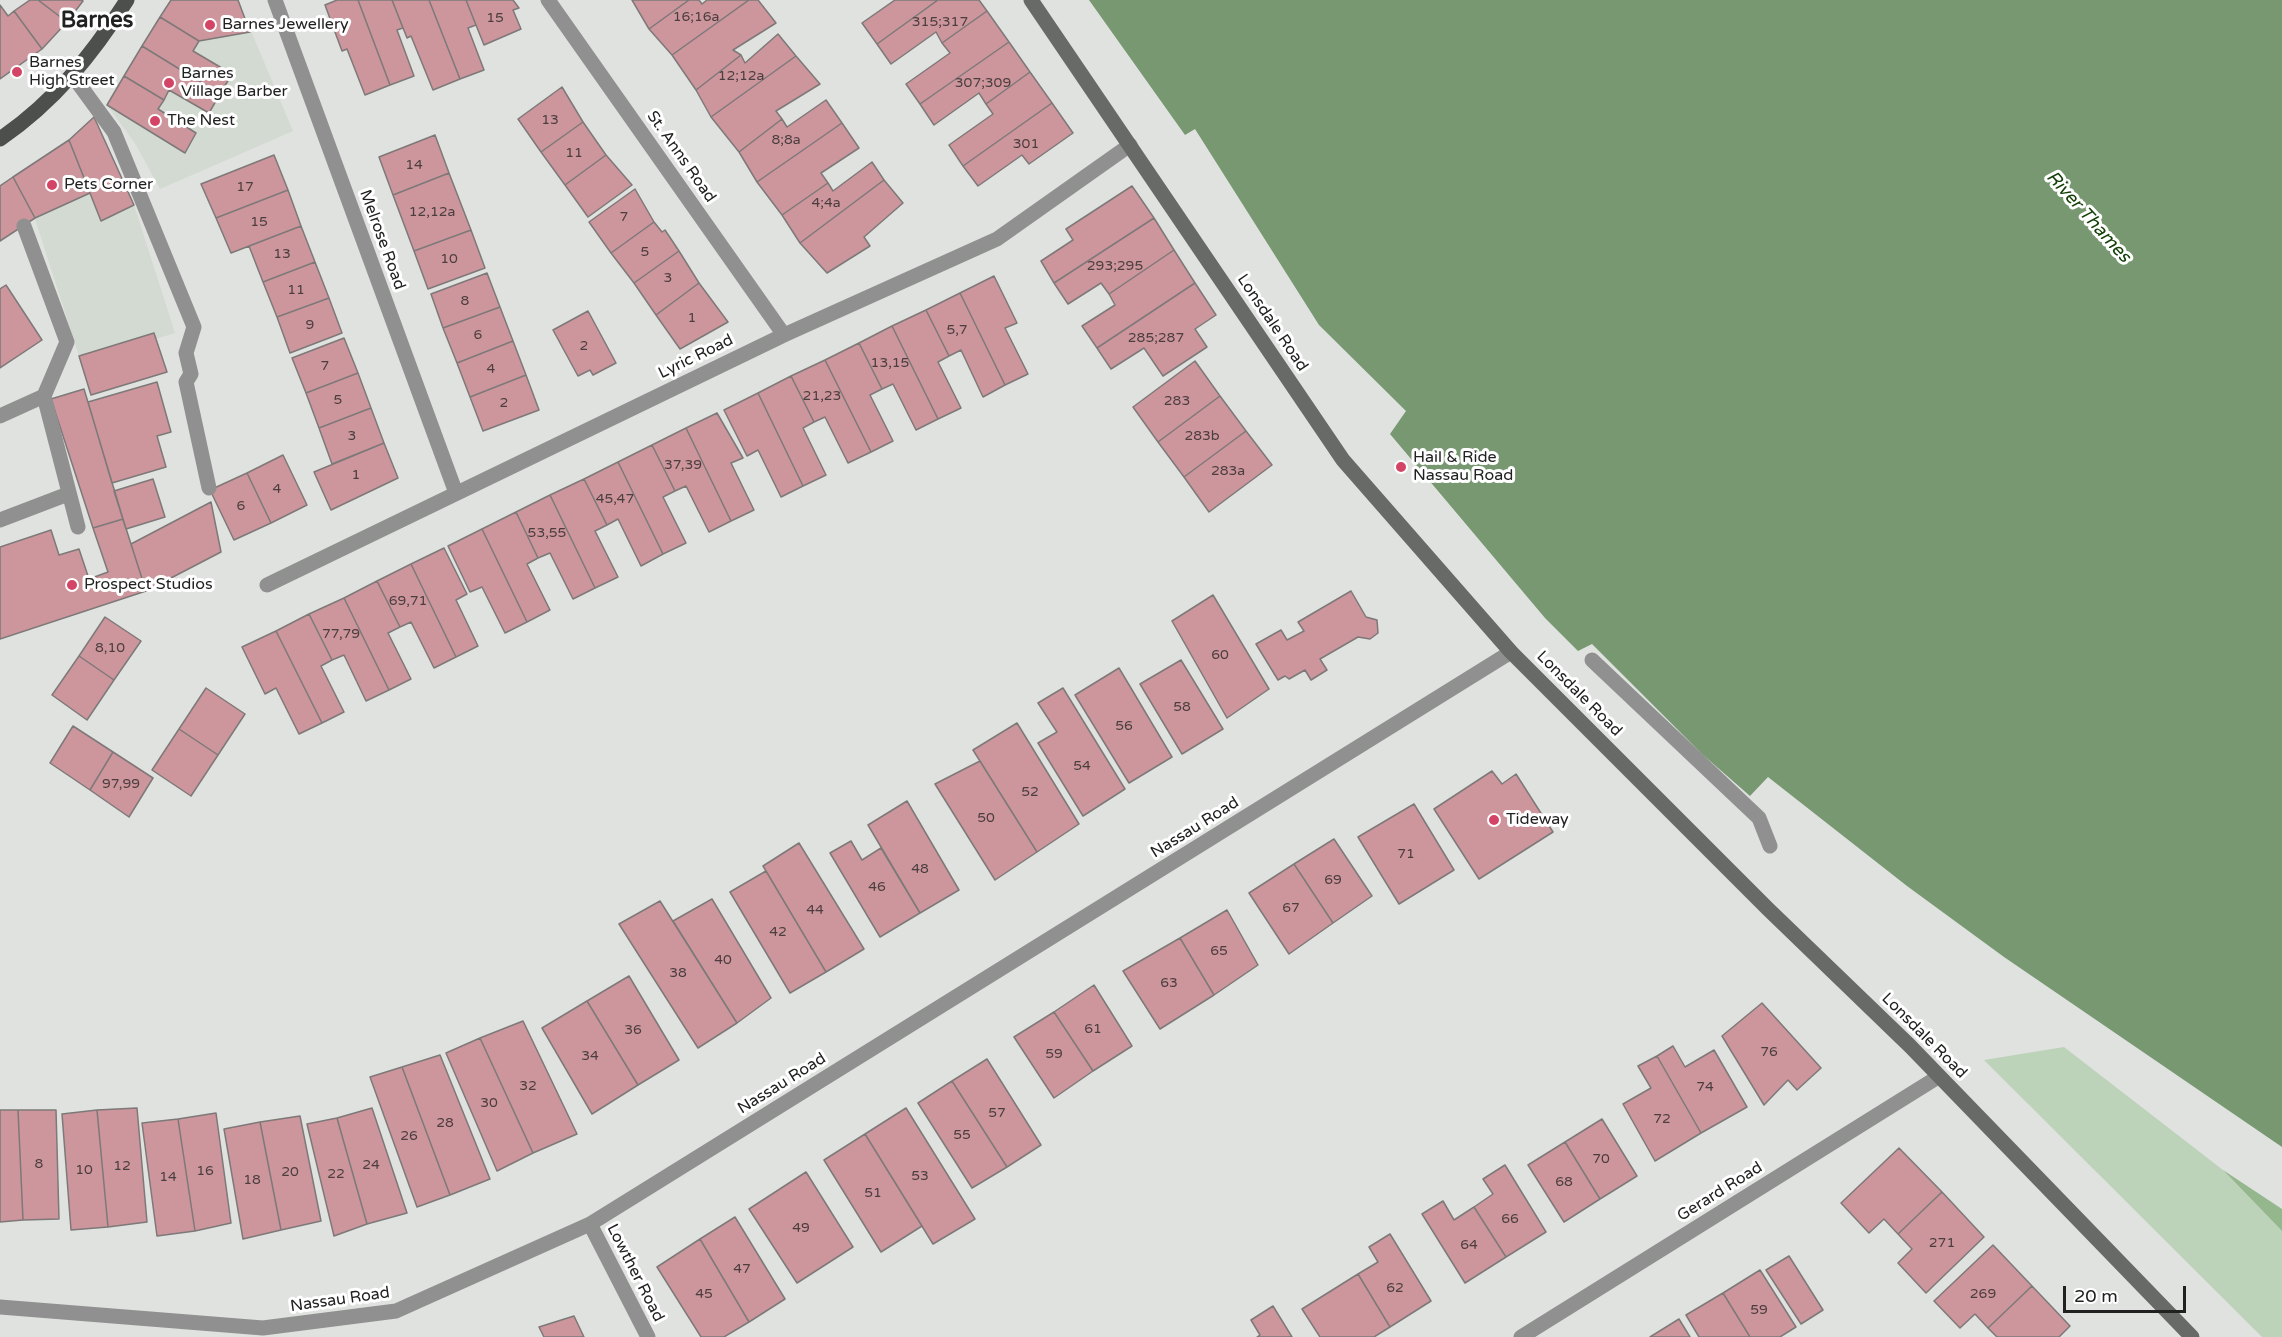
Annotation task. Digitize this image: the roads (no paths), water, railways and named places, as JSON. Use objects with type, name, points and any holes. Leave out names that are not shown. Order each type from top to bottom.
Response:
[{"type":"main road","points":[[0,139],[30,118],[74,76],[103,39],[127,0]]},
{"type":"main road","name":"Lonsdale Road","points":[[1031,0],[1343,460],[1512,652],[1938,1077],[2192,1337]]},
{"type":"street","name":"Melrose Road","points":[[275,0],[456,493]]},
{"type":"street","name":"St. Anns Road","points":[[548,0],[784,335]]},
{"type":"street","points":[[74,76],[114,132],[194,327],[186,352],[191,374],[186,382],[209,488]]},
{"type":"street","name":"Lyric Road","points":[[267,585],[784,335],[997,239],[1130,145]]},
{"type":"street","points":[[24,226],[67,342],[44,396],[78,527]]},
{"type":"street","points":[[0,416],[44,396]]},
{"type":"street","points":[[0,520],[68,494]]},
{"type":"street","name":"Nassau Road","points":[[0,1307],[263,1328],[396,1311],[590,1224],[1512,652]]},
{"type":"street","points":[[1592,660],[1759,818],[1770,846]]},
{"type":"street","name":"Gerard Road","points":[[1521,1337],[1938,1077]]},
{"type":"street","name":"Lowther Road","points":[[590,1224],[648,1337]]},
{"type":"water","name":"River Thames","points":[[1089,0],[2282,0],[2282,1147],[2004,957],[1907,886],[1768,777],[1750,796],[1702,754],[1592,644],[1578,651],[1545,618],[1390,434],[1406,411],[1319,325],[1195,129],[1185,135]]},
{"type":"place","name":"Barnes Jewellery","points":[[210,25]]},
{"type":"place","name":"Barnes High Street","points":[[17,72]]},
{"type":"place","name":"Barnes Village Barber","points":[[169,83]]},
{"type":"place","name":"The Nest","points":[[155,121]]},
{"type":"place","name":"Pets Corner","points":[[52,185]]},
{"type":"place","name":"Hail & Ride Nassau Road","points":[[1401,467]]},
{"type":"place","name":"Prospect Studios","points":[[72,585]]},
{"type":"place","name":"Tideway","points":[[1494,820]]},
{"type":"district","name":"Barnes","points":[[97,21]]}]
